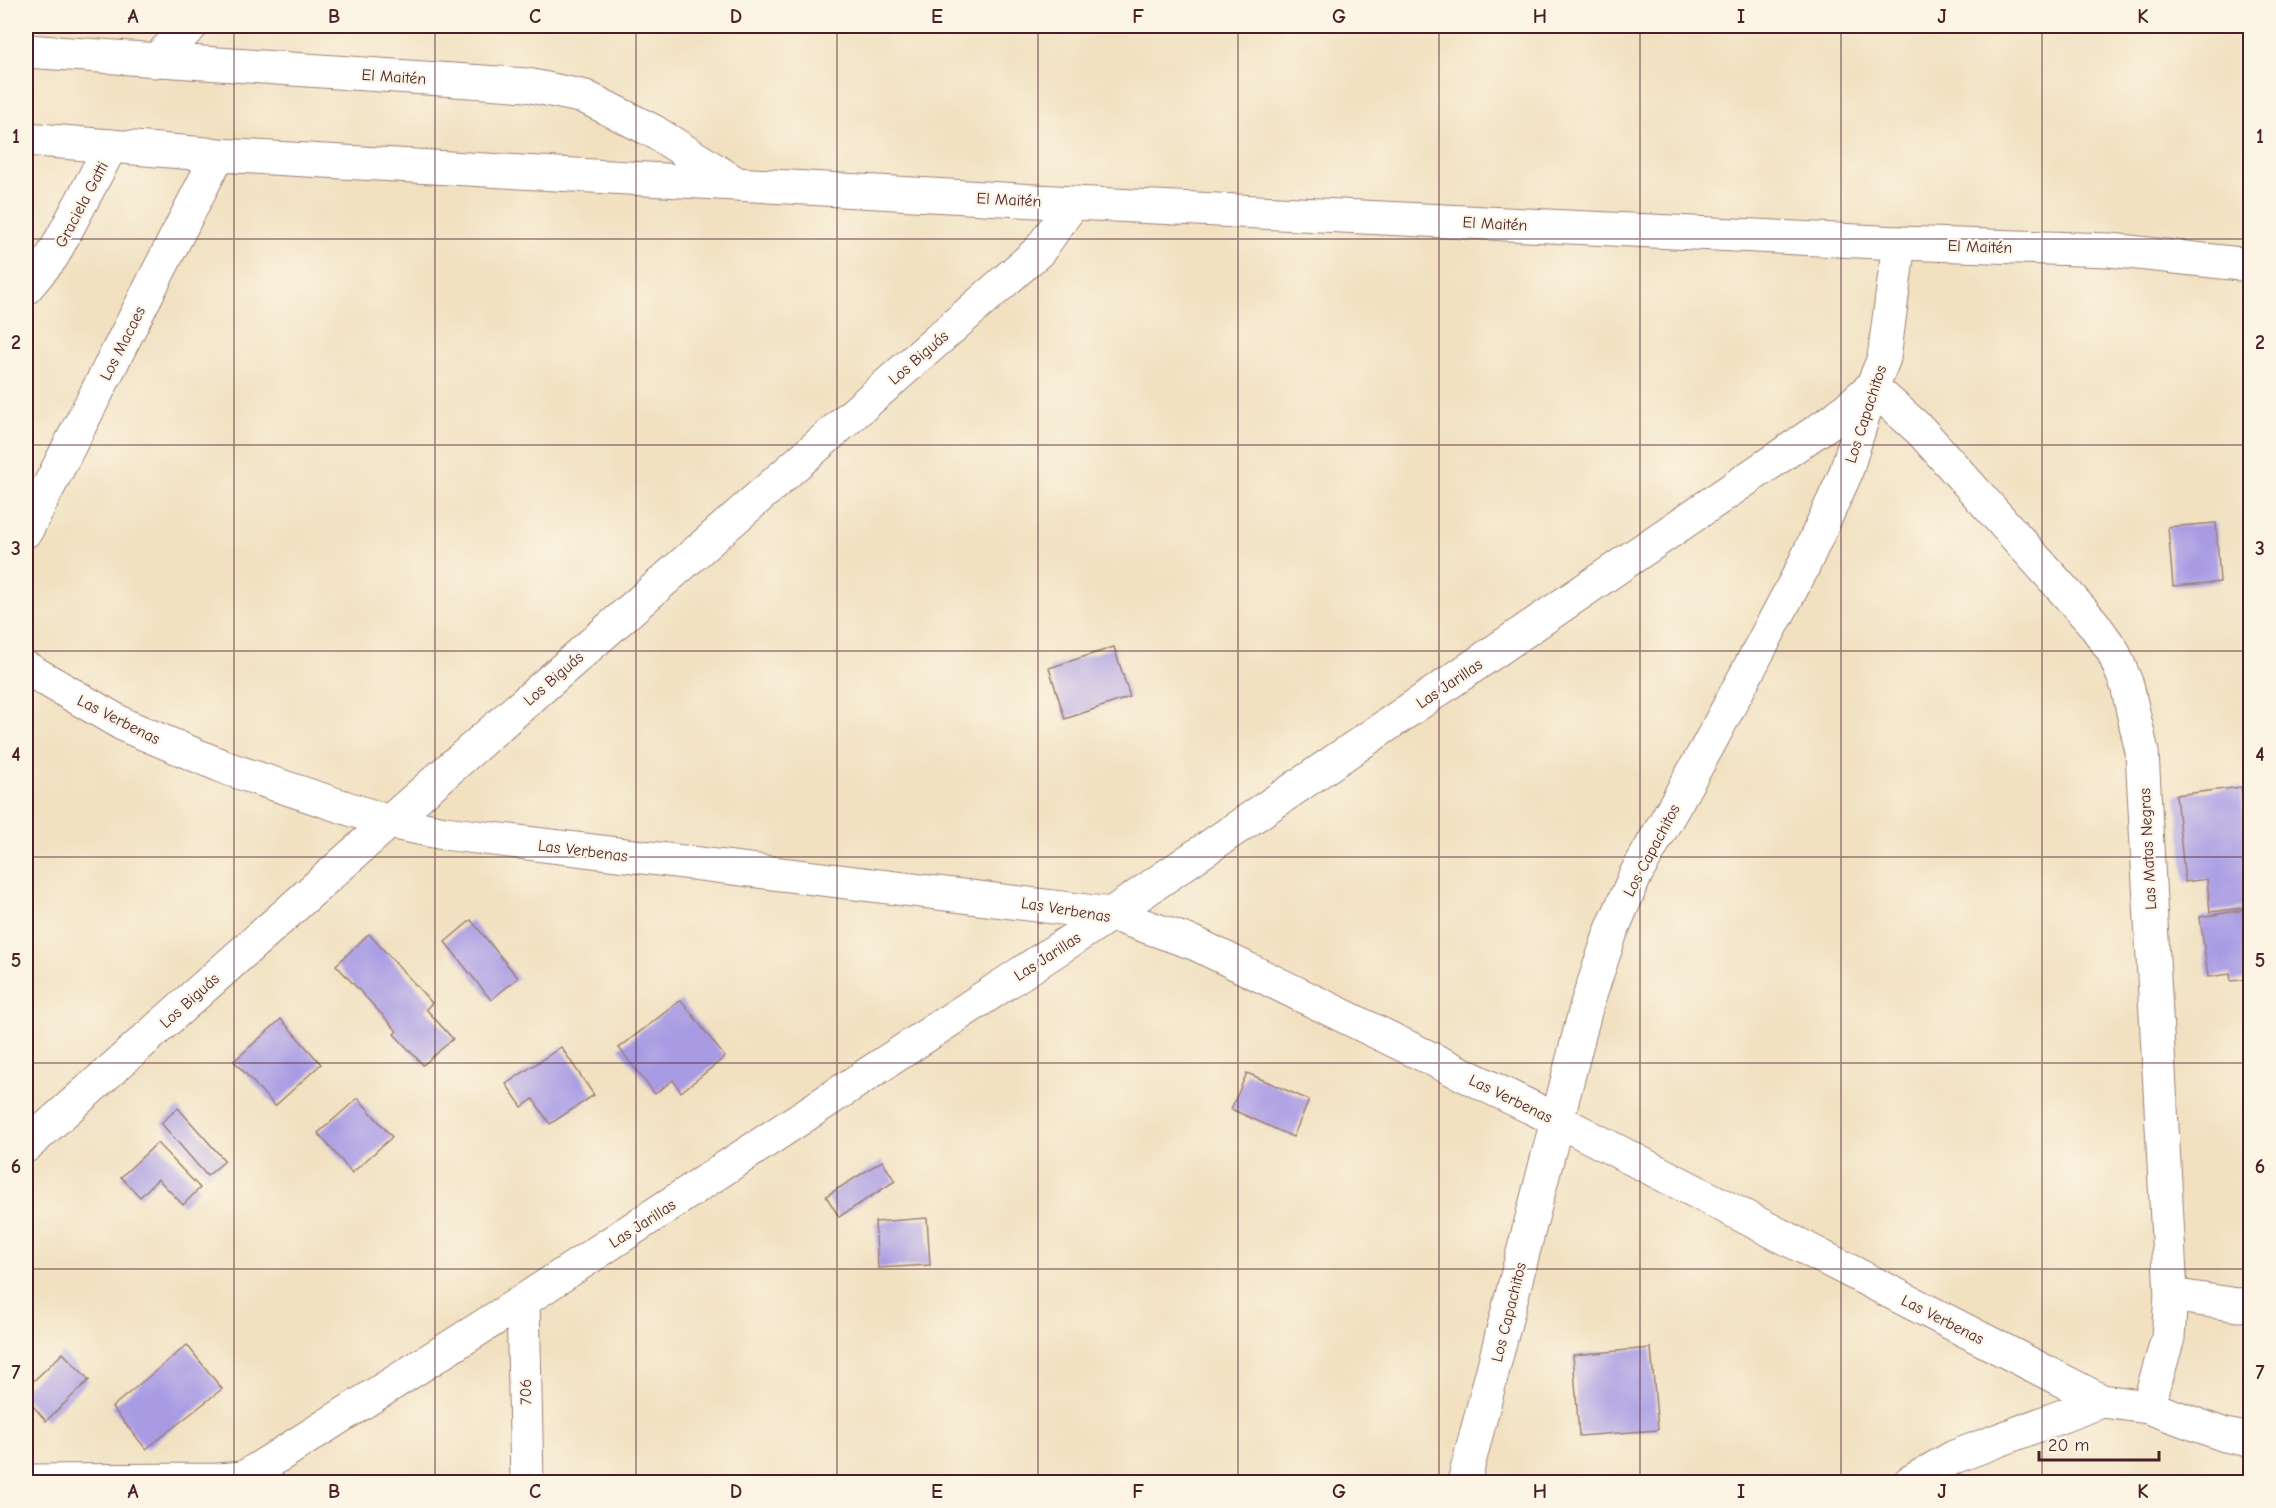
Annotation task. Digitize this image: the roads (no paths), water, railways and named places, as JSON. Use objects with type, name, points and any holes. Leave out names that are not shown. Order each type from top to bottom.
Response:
[{"type":"street","points":[[155,61],[191,26]]},
{"type":"street","name":"El Maitén","points":[[26,51],[527,85],[585,97],[653,131],[738,185]]},
{"type":"street","name":"El Maitén","points":[[26,139],[218,155],[1073,203],[1899,243],[2110,250],[2250,265]]},
{"type":"street","name":"Graciela Gatti","points":[[26,288],[52,257],[111,146]]},
{"type":"street","name":"Los Macaes","points":[[26,531],[218,155]]},
{"type":"street","name":"Los Biguás","points":[[26,1146],[389,822],[1039,251],[1073,203]]},
{"type":"street","name":"Los Capachitos","points":[[1464,1482],[1587,1004],[1611,932],[1636,874],[1709,744],[1802,568],[1845,475],[1872,387],[1884,358],[1899,243]]},
{"type":"street","name":"Las Jarillas","points":[[246,1481],[1111,914],[1836,418],[1872,387]]},
{"type":"street","name":"Las Matas Negras","points":[[1872,387],[1921,431],[2093,623],[2113,651],[2127,685],[2142,752],[2171,1295],[2168,1338],[2148,1407]]},
{"type":"street","name":"Las Verbenas","points":[[26,668],[126,726],[229,769],[389,822],[444,833],[1111,914],[1196,944],[1557,1120],[2102,1401]]},
{"type":"street","points":[[2171,1295],[2238,1305],[2250,1304]]},
{"type":"street","name":"706","points":[[523,1301],[527,1482]]},
{"type":"street","points":[[1910,1482],[1954,1457],[2102,1401],[2148,1407],[2225,1435],[2250,1440]]},
{"type":"street","points":[[26,1481],[246,1481]]}]
